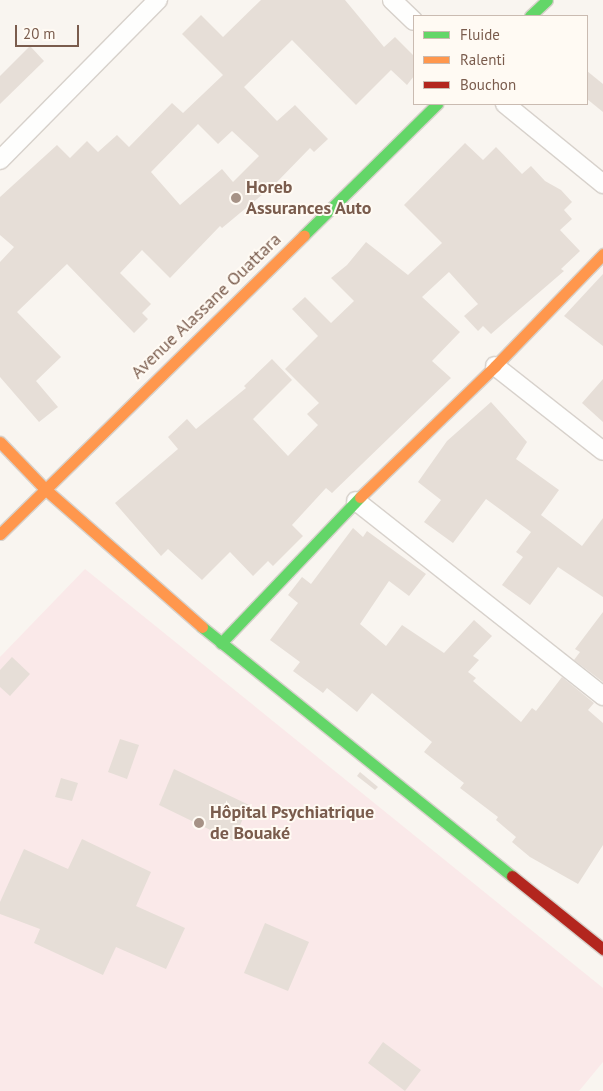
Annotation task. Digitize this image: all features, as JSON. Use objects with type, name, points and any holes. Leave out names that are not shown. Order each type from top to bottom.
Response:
[{"type":"street","points":[[0,160],[158,0]]},
{"type":"street","points":[[392,0],[413,20]]},
{"type":"street","points":[[531,15],[547,0]]},
{"type":"street","name":"Avenue Alassane Ouattara","points":[[0,534],[436,105]]},
{"type":"street","points":[[506,105],[603,184]]},
{"type":"street","points":[[221,643],[356,500],[495,366],[603,254]]},
{"type":"street","points":[[495,366],[603,451]]},
{"type":"street","points":[[0,442],[45,489],[221,643],[603,949]]},
{"type":"street","points":[[356,500],[603,696]]},
{"type":"shaded area","name":"Hôpital Psychiatrique de Bouaké","points":[[85,569],[603,988],[603,1062],[579,1091],[0,1091],[0,657]]},
{"type":"building","points":[[261,0],[345,0],[384,47],[395,37],[413,55],[413,77],[407,85],[391,70],[356,105],[292,40],[244,87],[277,121],[295,105],[328,139],[314,152],[310,148],[275,184],[222,228],[220,226],[170,278],[142,250],[120,273],[151,304],[142,313],[148,319],[134,333],[67,264],[17,312],[61,357],[36,381],[58,407],[39,422],[0,377],[0,262],[14,247],[0,235],[0,197],[57,145],[70,158],[87,141],[98,152],[117,135],[129,147],[172,103],[183,113],[223,75],[182,34],[201,15],[223,37]],"holes":[[[198,124],[218,144],[232,131],[259,156],[233,182],[222,169],[180,205],[151,172]]]},
{"type":"building","points":[[30,46],[44,61],[0,104],[0,76]]},
{"type":"building","points":[[588,72],[603,84],[603,112],[588,100]]},
{"type":"building","points":[[465,143],[483,160],[496,147],[522,174],[531,166],[545,181],[561,190],[572,202],[564,210],[572,219],[560,230],[580,251],[561,269],[564,271],[491,334],[483,326],[478,331],[464,316],[478,304],[449,272],[422,297],[460,332],[432,361],[451,378],[332,493],[326,488],[292,525],[303,536],[273,566],[268,561],[253,576],[230,552],[202,580],[168,549],[161,556],[115,503],[178,449],[168,437],[187,419],[196,429],[246,388],[244,386],[272,359],[292,380],[253,419],[288,456],[318,425],[307,414],[319,403],[285,369],[318,336],[292,309],[305,297],[331,323],[354,301],[331,278],[347,265],[366,242],[408,275],[442,243],[404,205]]},
{"type":"building","points":[[603,274],[603,346],[564,316]]},
{"type":"building","points":[[603,379],[603,422],[582,403]]},
{"type":"building","points":[[491,402],[527,442],[516,459],[559,490],[541,515],[582,546],[603,518],[603,597],[558,567],[530,605],[502,585],[523,557],[516,552],[531,532],[486,499],[453,543],[424,522],[441,500],[418,482],[447,441]]},
{"type":"building","points":[[353,528],[363,537],[367,531],[426,574],[409,596],[389,581],[360,624],[386,646],[402,625],[444,653],[474,620],[492,636],[473,656],[479,660],[468,672],[476,678],[473,681],[521,722],[532,708],[536,711],[562,677],[594,703],[588,710],[603,723],[603,845],[578,884],[530,857],[512,842],[516,837],[496,820],[498,817],[460,788],[464,783],[424,752],[432,742],[372,693],[357,712],[327,688],[323,693],[293,671],[300,662],[270,640],[298,603],[288,595],[302,577],[311,584]]},
{"type":"building","points":[[603,612],[603,682],[574,660],[580,652],[575,649]]},
{"type":"building","points":[[12,657],[30,674],[10,696],[0,687],[0,670]]},
{"type":"building","points":[[120,739],[139,745],[127,779],[108,772]]},
{"type":"building","points":[[174,769],[249,805],[233,841],[159,805]]},
{"type":"building","points":[[360,772],[378,787],[375,790],[357,776]]},
{"type":"building","points":[[61,778],[78,783],[72,801],[55,797]]},
{"type":"building","points":[[82,839],[151,872],[136,906],[185,928],[166,969],[116,947],[103,975],[34,943],[40,929],[0,914],[0,902],[24,849],[68,869]]},
{"type":"building","points":[[265,923],[309,942],[288,991],[244,973]]},
{"type":"building","points":[[383,1042],[421,1070],[405,1091],[368,1063]]},
{"type":"traffic: fast","points":[[531,15],[547,0]]},
{"type":"traffic: fast","points":[[304,235],[436,105]]},
{"type":"traffic: fast","points":[[221,643],[360,497]]},
{"type":"traffic: fast","points":[[202,627],[512,876]]},
{"type":"traffic: slow","points":[[0,534],[304,235]]},
{"type":"traffic: slow","points":[[360,497],[495,366],[603,254]]},
{"type":"traffic: slow","points":[[0,442],[45,489],[202,627]]},
{"type":"traffic: jam","points":[[512,876],[603,949]]},
{"type":"place","name":"Horeb Assurances Auto","points":[[236,198]]},
{"type":"place","name":"Hôpital Psychiatrique de Bouaké","points":[[199,823]]}]
